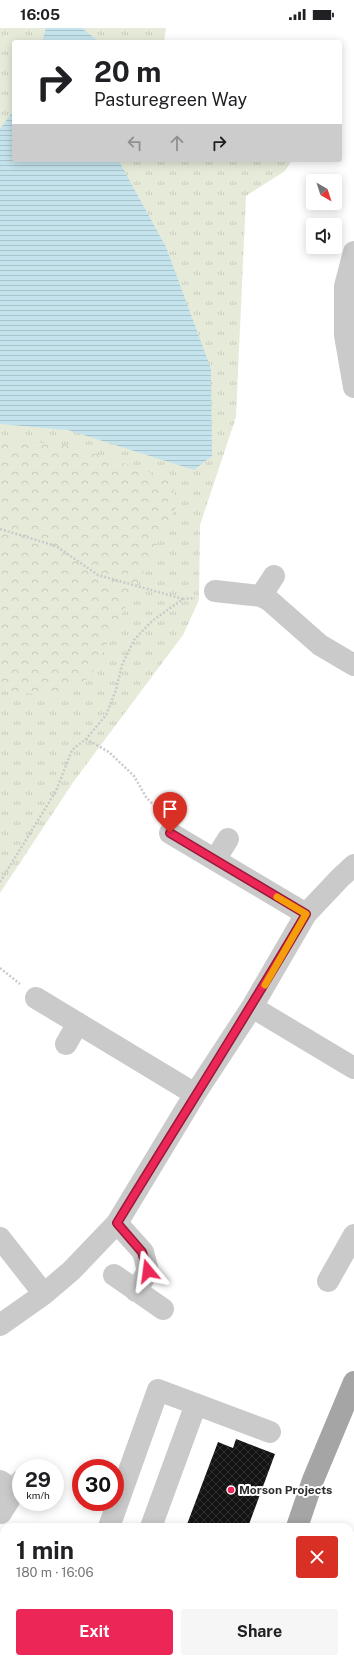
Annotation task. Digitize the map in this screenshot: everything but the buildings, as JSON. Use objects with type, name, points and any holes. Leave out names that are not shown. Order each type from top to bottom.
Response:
[{"type":"main road","points":[[298,1523],[313,1480],[354,1382]]},
{"type":"street","points":[[354,252],[345,286],[344,300],[344,335],[354,387]]},
{"type":"street","points":[[261,596],[274,576]]},
{"type":"street","points":[[215,591],[261,596],[270,601],[320,645],[354,665]]},
{"type":"street","points":[[170,833],[306,914]]},
{"type":"street","points":[[215,860],[228,839]]},
{"type":"street","points":[[0,1325],[44,1294],[71,1271],[117,1223],[195,1094],[252,1007],[306,914],[354,865]]},
{"type":"street","points":[[36,998],[195,1094]]},
{"type":"street","points":[[252,1007],[354,1068]]},
{"type":"street","points":[[66,1044],[78,1023]]},
{"type":"street","points":[[117,1223],[142,1252],[148,1271],[136,1291]]},
{"type":"street","points":[[328,1281],[354,1235]]},
{"type":"street","points":[[0,1238],[44,1294]]},
{"type":"street","points":[[114,1275],[163,1309]]},
{"type":"street","points":[[110,1523],[158,1390],[270,1432]]},
{"type":"street","points":[[152,1523],[196,1404]]},
{"type":"street","points":[[1,1513],[12,1485]]},
{"type":"path","points":[[0,529],[56,546],[98,575],[183,599],[196,598],[215,591]]},
{"type":"path","points":[[0,882],[56,791],[72,750],[86,739],[106,715],[116,690],[122,665],[134,640],[152,621],[183,599]]},
{"type":"path","points":[[86,739],[109,752],[134,776],[146,796],[167,820],[170,833]]},
{"type":"green space","points":[[0,28],[166,28],[164,40],[12,40],[12,162],[291,162],[285,171],[246,196],[236,417],[200,525],[199,600],[183,635],[74,781],[0,893]]},
{"type":"green space","points":[[0,439],[73,446],[172,480],[177,505],[90,677],[58,697],[0,690]]},
{"type":"water","points":[[46,28],[82,28],[97,40],[43,40]]},
{"type":"water","points":[[12,113],[12,162],[120,162],[166,247],[211,369],[212,456],[194,470],[68,430],[0,424],[0,129]]},
{"type":"slow traffic","points":[[265,985],[306,914],[277,897]]},
{"type":"place","name":"Morson Projects","points":[[231,1490]]},
{"type":"route","points":[[148,1271],[142,1252],[117,1223],[195,1094],[252,1007],[306,914],[170,833]]}]
